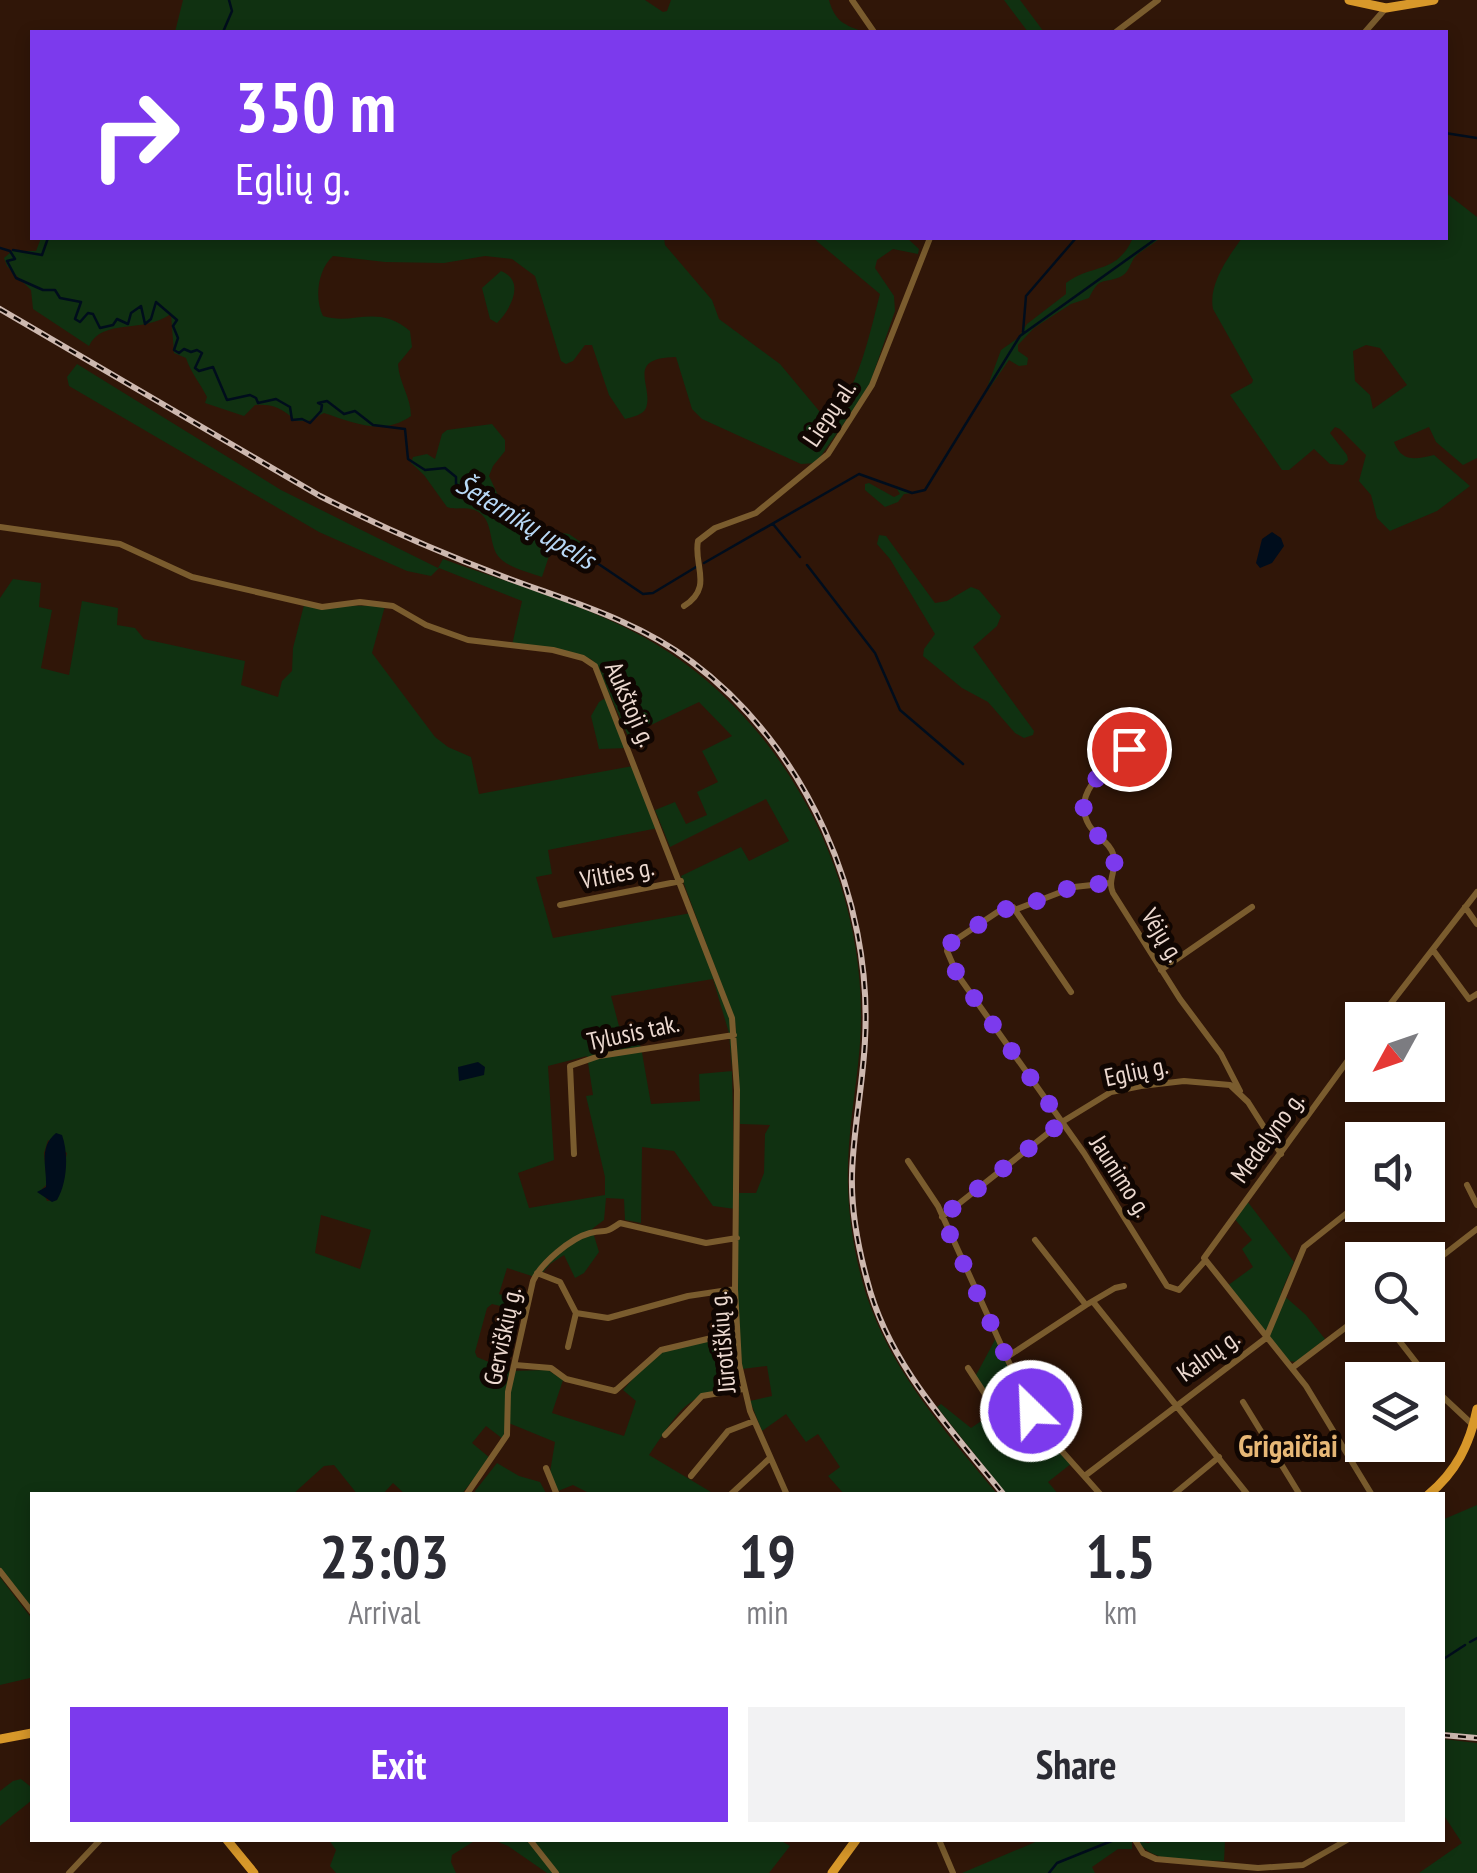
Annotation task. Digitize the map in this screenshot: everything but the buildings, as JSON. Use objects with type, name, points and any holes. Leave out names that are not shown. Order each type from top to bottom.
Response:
[{"type":"main road","points":[[1350,0],[1386,8],[1434,0]]},
{"type":"main road","points":[[1431,1492],[1456,1464],[1474,1425],[1477,1408]]},
{"type":"main road","points":[[0,1738],[30,1732]]},
{"type":"main road","points":[[229,1842],[254,1873]]},
{"type":"main road","points":[[832,1873],[855,1842]]},
{"type":"street","points":[[852,0],[873,30]]},
{"type":"street","points":[[1119,30],[1158,0]]},
{"type":"street","points":[[1366,30],[1386,8]]},
{"type":"street","name":"Liepų al.","points":[[684,606],[693,600],[699,586],[702,570],[696,550],[702,537],[756,513],[813,470],[861,405],[929,240]]},
{"type":"street","name":"Aukštoji g.","points":[[0,527],[120,544],[204,580],[322,607],[369,602],[393,606],[426,625],[468,640],[553,650],[588,660],[595,666],[726,997],[734,1035],[737,1238]]},
{"type":"street","name":"Vėjų g.","points":[[1129,749],[1096,778],[1084,804],[1090,827],[1108,844],[1114,856],[1110,883],[1161,970],[1221,1054],[1240,1092]]},
{"type":"street","name":"Vilties g.","points":[[560,905],[681,881]]},
{"type":"street","points":[[1070,992],[1017,909],[1074,886],[1110,883]]},
{"type":"street","points":[[1392,1002],[1477,892]]},
{"type":"street","points":[[1465,907],[1477,924]]},
{"type":"street","points":[[1161,970],[1252,908]]},
{"type":"street","name":"Jaunimo g.","points":[[1017,909],[1002,909],[948,945],[957,974],[1062,1122],[1167,1286],[1178,1290],[1204,1260]]},
{"type":"street","points":[[1433,950],[1468,999],[1477,994]]},
{"type":"street","name":"Tylusis tak.","points":[[574,1154],[570,1066],[599,1056],[734,1035]]},
{"type":"street","name":"Medelyno g.","points":[[1204,1260],[1345,1064]]},
{"type":"street","name":"Eglių g.","points":[[942,1217],[1062,1122],[1111,1092],[1142,1086],[1218,1082],[1240,1092]]},
{"type":"street","points":[[1240,1092],[1281,1154]]},
{"type":"street","points":[[908,1161],[942,1217],[1031,1411],[1058,1448],[1099,1492]]},
{"type":"street","points":[[1467,1185],[1477,1204]]},
{"type":"street","name":"Kalnų g.","points":[[1086,1475],[1266,1338],[1304,1248],[1345,1215]]},
{"type":"street","name":"Gerviškių g.","points":[[468,1492],[507,1436],[508,1392],[537,1273],[583,1236],[607,1233],[620,1223],[706,1243],[737,1238]]},
{"type":"street","points":[[1445,1254],[1477,1229]]},
{"type":"street","name":"Jūrotiškių g.","points":[[737,1238],[736,1332],[743,1389],[785,1492]]},
{"type":"street","points":[[1035,1240],[1177,1404],[1246,1492]]},
{"type":"street","points":[[1204,1260],[1292,1368],[1370,1492]]},
{"type":"street","points":[[537,1273],[560,1282],[576,1313],[568,1346]]},
{"type":"street","points":[[1007,1358],[1115,1288],[1124,1286]]},
{"type":"street","points":[[576,1313],[608,1318],[688,1296],[735,1289]]},
{"type":"street","points":[[1292,1368],[1345,1328]]},
{"type":"street","points":[[515,1365],[551,1368],[566,1379],[615,1392],[661,1350],[736,1332]]},
{"type":"street","points":[[1400,1342],[1444,1397],[1474,1425]]},
{"type":"street","points":[[968,1368],[1009,1430],[1058,1448]]},
{"type":"street","points":[[665,1435],[702,1396],[743,1389]]},
{"type":"street","points":[[1243,1402],[1298,1492]]},
{"type":"street","points":[[691,1476],[728,1432],[754,1421]]},
{"type":"street","points":[[1177,1492],[1219,1457]]},
{"type":"street","points":[[733,1492],[770,1458]]},
{"type":"street","points":[[546,1468],[556,1492]]},
{"type":"street","points":[[0,1570],[30,1609]]},
{"type":"street","points":[[69,1873],[98,1842]]},
{"type":"street","points":[[532,1842],[556,1873]]},
{"type":"street","points":[[940,1842],[954,1873]]},
{"type":"street","points":[[1136,1842],[1142,1852],[1156,1859],[1259,1870],[1303,1865],[1343,1842]]},
{"type":"green space","points":[[183,0],[645,0],[663,12],[671,0],[829,0],[842,22],[859,30],[176,30]]},
{"type":"green space","points":[[1004,0],[1020,0],[1042,30],[1026,30]]},
{"type":"green space","points":[[1448,194],[1477,217],[1477,458],[1463,465],[1436,442],[1429,427],[1394,442],[1405,456],[1434,455],[1470,486],[1437,511],[1390,531],[1377,518],[1371,495],[1359,481],[1366,455],[1340,429],[1335,427],[1330,433],[1347,455],[1343,465],[1330,464],[1314,449],[1289,470],[1282,470],[1230,395],[1253,380],[1213,309],[1214,290],[1241,240],[1448,240]],"holes":[[[1366,345],[1380,348],[1407,385],[1373,409],[1370,395],[1355,381],[1353,351]]]},
{"type":"green space","points":[[40,240],[664,240],[712,300],[719,319],[780,364],[826,415],[837,408],[854,380],[880,294],[815,240],[909,240],[919,249],[918,254],[893,249],[877,260],[875,268],[894,296],[895,311],[868,389],[816,463],[801,464],[702,419],[692,409],[676,357],[651,362],[646,368],[646,408],[625,419],[609,395],[592,345],[585,345],[573,361],[561,361],[535,276],[512,259],[485,256],[444,263],[333,256],[328,262],[319,284],[323,316],[387,318],[410,331],[412,347],[398,364],[411,416],[379,426],[357,424],[324,413],[308,421],[296,421],[267,405],[255,405],[244,416],[205,403],[207,397],[186,358],[174,353],[171,314],[148,324],[103,332],[89,346],[33,309],[31,290],[4,258],[12,251],[36,251]]},
{"type":"green space","points":[[1132,240],[1157,240],[1134,258],[1123,275],[1099,284],[1089,298],[1071,304],[1034,328],[1018,345],[1018,351],[1028,358],[1027,365],[1019,366],[1009,360],[984,396],[1001,350],[1066,294],[1066,283],[1111,263]]},
{"type":"green space","points":[[501,271],[513,281],[514,296],[497,323],[490,319],[482,288]]},
{"type":"green space","points":[[77,364],[281,490],[438,568],[443,559],[564,601],[634,632],[684,663],[728,700],[767,744],[800,793],[826,846],[846,901],[857,959],[861,1033],[848,1182],[853,1239],[866,1294],[905,1376],[996,1492],[842,1492],[828,1476],[840,1467],[818,1434],[806,1442],[786,1414],[762,1431],[750,1401],[772,1396],[767,1366],[742,1369],[737,1290],[739,1193],[756,1193],[764,1173],[765,1134],[770,1125],[740,1124],[735,1021],[681,876],[741,847],[749,861],[789,841],[766,799],[670,847],[655,810],[675,802],[686,824],[707,815],[697,792],[718,782],[702,751],[732,736],[699,702],[628,736],[591,659],[512,645],[522,601],[439,568],[431,576],[407,571],[319,532],[69,386],[67,377]]},
{"type":"green space","points":[[492,424],[505,440],[505,451],[489,476],[505,510],[510,514],[519,511],[528,524],[533,518],[548,531],[569,534],[582,543],[580,551],[550,553],[542,577],[502,560],[484,517],[471,509],[447,507],[411,463],[413,457],[427,454],[435,459],[442,434],[447,430]]},
{"type":"green space","points":[[869,483],[894,497],[900,494],[895,486],[912,493],[885,507],[865,490]]},
{"type":"green space","points":[[879,535],[886,536],[935,603],[947,601],[971,587],[979,590],[1001,616],[997,626],[973,647],[1034,731],[1033,735],[1024,738],[1015,733],[988,702],[962,688],[923,656],[935,634],[877,544]]},
{"type":"green space","points":[[13,579],[41,583],[39,607],[52,610],[41,668],[69,675],[82,601],[118,608],[117,625],[135,628],[144,639],[245,661],[241,685],[278,697],[282,681],[292,671],[293,648],[304,605],[385,606],[372,653],[435,737],[471,757],[479,794],[633,766],[658,828],[548,850],[552,874],[536,877],[553,938],[691,913],[726,1005],[731,1026],[732,1071],[735,1209],[713,1206],[674,1151],[642,1147],[641,1223],[625,1220],[624,1199],[606,1198],[604,1220],[592,1229],[599,1252],[584,1273],[575,1278],[564,1255],[538,1278],[507,1268],[499,1294],[529,1303],[526,1312],[492,1304],[487,1308],[475,1352],[477,1357],[510,1371],[548,1370],[563,1380],[552,1413],[624,1436],[636,1401],[623,1390],[647,1363],[665,1350],[734,1335],[739,1385],[706,1394],[685,1407],[649,1455],[711,1492],[587,1492],[573,1485],[558,1491],[550,1472],[555,1442],[506,1422],[503,1439],[486,1426],[472,1443],[490,1458],[463,1492],[403,1492],[393,1483],[385,1492],[356,1492],[334,1465],[324,1466],[295,1492],[30,1492],[30,1606],[0,1567],[0,598]],"holes":[[[713,979],[729,1033],[732,1071],[699,1074],[700,1101],[651,1104],[641,1047],[629,1026],[619,1026],[611,996]],[[587,1056],[593,1095],[586,1096],[605,1177],[605,1195],[529,1208],[518,1173],[554,1160],[548,1066]],[[48,1140],[67,1153],[57,1200],[47,1201],[42,1189],[47,1184],[44,1153]],[[321,1215],[371,1230],[360,1269],[315,1253]]]},
{"type":"green space","points":[[607,697],[627,748],[599,749],[591,716]]},
{"type":"green space","points":[[1247,1201],[1294,1262],[1281,1293],[1325,1339],[1296,1362],[1289,1361],[1227,1286],[1253,1267],[1242,1249],[1252,1240],[1234,1218]]},
{"type":"green space","points":[[996,1338],[1037,1421],[1072,1463],[1048,1482],[1056,1492],[1005,1492],[937,1407],[941,1404],[971,1428],[996,1411],[975,1377]]},
{"type":"green space","points":[[497,1463],[540,1482],[545,1492],[475,1492]]},
{"type":"green space","points":[[1477,1505],[1477,1736],[1445,1732],[1445,1519]]},
{"type":"green space","points":[[0,1577],[30,1616],[30,1678],[0,1685]]},
{"type":"green space","points":[[1445,1739],[1477,1743],[1477,1873],[1419,1873],[1462,1843],[1445,1817]]},
{"type":"green space","points":[[21,1779],[30,1786],[30,1802],[0,1826],[0,1791]]},
{"type":"green space","points":[[330,1842],[473,1842],[452,1855],[456,1873],[336,1873],[330,1866],[336,1850]]},
{"type":"green space","points":[[498,1842],[783,1842],[790,1846],[769,1873],[547,1873]]},
{"type":"green space","points":[[1035,1842],[1132,1842],[1132,1849],[1118,1849],[1092,1867],[1095,1873],[962,1873]]},
{"type":"green space","points":[[1138,1842],[1225,1842],[1224,1861],[1164,1858]]},
{"type":"water","points":[[1272,532],[1284,546],[1272,563],[1260,568],[1256,563],[1262,539]]},
{"type":"water","points":[[478,1062],[485,1067],[484,1075],[459,1081],[458,1067]]},
{"type":"water","points":[[56,1133],[62,1135],[66,1169],[63,1186],[52,1202],[37,1192],[46,1187],[45,1151]]},
{"type":"waterway","points":[[224,30],[232,11],[229,0]]},
{"type":"waterway","name":"Šeternikų upelis","points":[[1448,133],[1477,138]]},
{"type":"waterway","points":[[13,250],[42,255],[47,240]]},
{"type":"waterway","points":[[1023,332],[1026,296],[1074,240]]},
{"type":"waterway","name":"Šeternikų upelis","points":[[704,563],[859,474],[912,493],[925,490],[1020,336],[1154,240]]},
{"type":"waterway","name":"Šeternikų upelis","points":[[0,248],[10,251],[15,259],[7,261],[16,278],[43,290],[55,290],[60,298],[81,302],[75,319],[80,322],[88,313],[93,314],[100,328],[113,325],[117,319],[128,324],[131,313],[141,306],[145,324],[151,319],[156,302],[177,320],[173,326],[178,338],[174,350],[202,353],[195,368],[199,371],[213,367],[227,400],[250,395],[258,403],[276,399],[290,407],[292,420],[310,423],[321,411],[322,405],[318,403],[327,401],[344,414],[355,411],[373,425],[405,429],[408,459],[425,470],[445,468],[456,477],[456,484],[495,497],[508,516],[532,529]]},
{"type":"waterway","points":[[773,524],[800,557]]},
{"type":"waterway","name":"Šeternikų upelis","points":[[545,534],[569,544],[643,594],[653,593],[696,567]]},
{"type":"waterway","points":[[807,565],[875,653],[900,710],[963,764]]},
{"type":"waterway","points":[[1470,1642],[1477,1638]]},
{"type":"waterway","points":[[1445,1658],[1465,1645]]},
{"type":"waterway","points":[[1049,1873],[1057,1863],[1109,1842]]},
{"type":"railway","points":[[0,309],[320,496],[436,550],[602,613],[671,647],[732,697],[768,737],[799,782],[824,830],[844,880],[857,933],[865,986],[865,1040],[852,1188],[867,1280],[877,1311],[906,1368],[1002,1492]]},
{"type":"railway","points":[[1445,1735],[1477,1738]]},
{"type":"district","name":"Grigaičiai","points":[[1288,1445]]},
{"type":"route","points":[[1031,1411],[942,1217],[1062,1122],[985,1016],[947,951],[955,938],[1002,909],[1017,909],[1074,886],[1110,883],[1114,856],[1108,844],[1090,827],[1084,804],[1096,778],[1129,749]]}]
